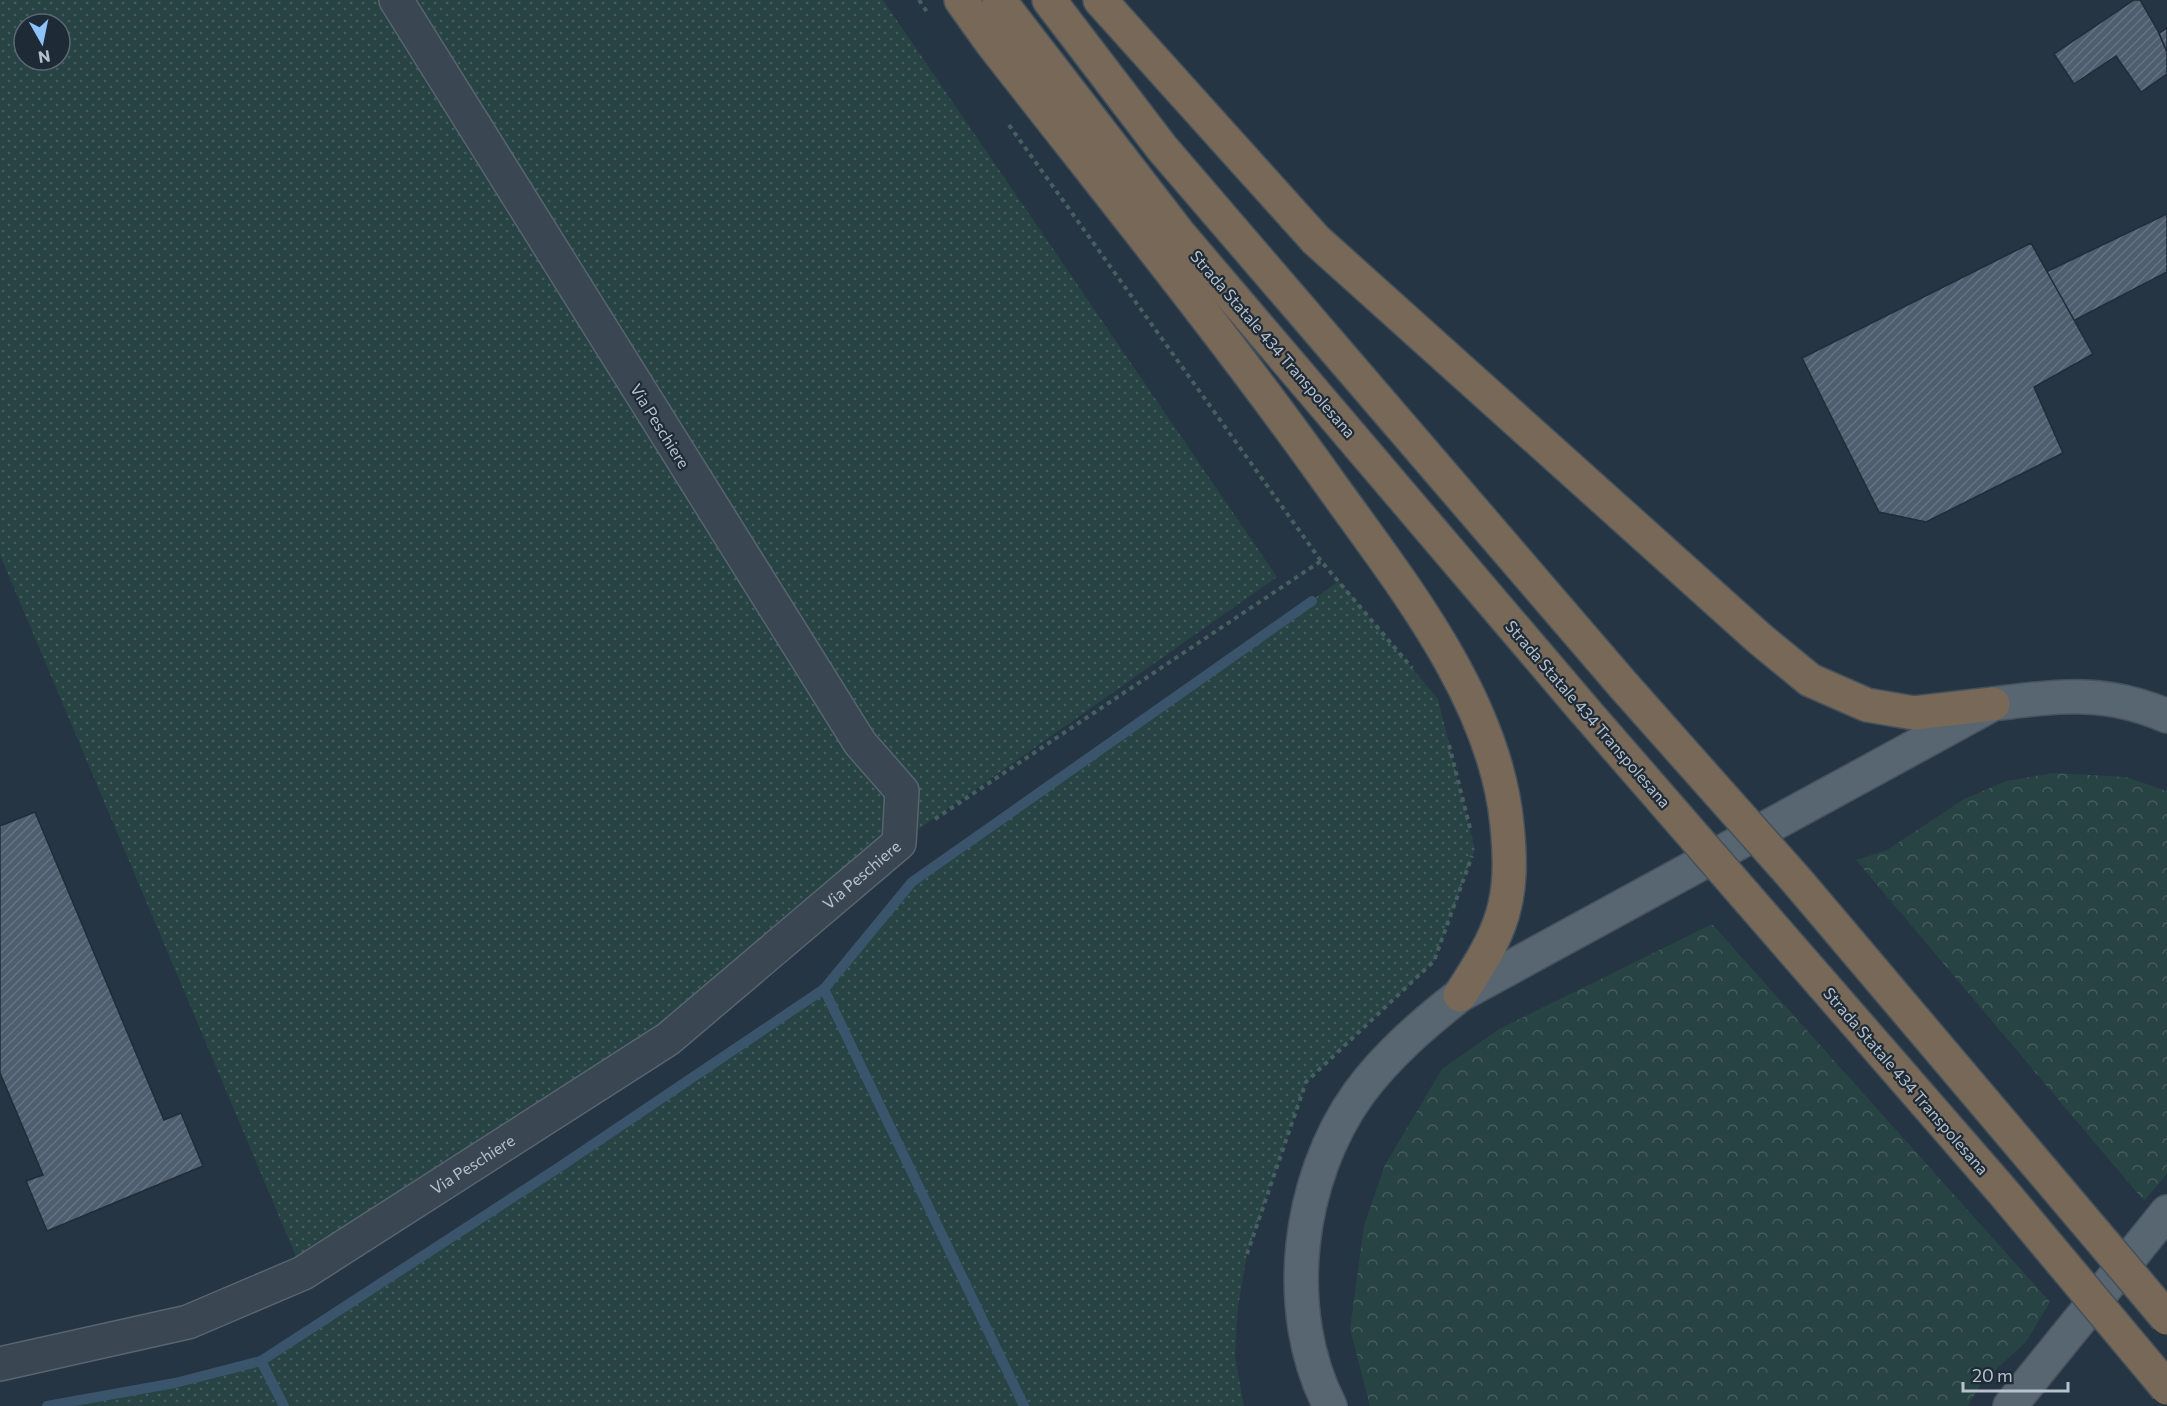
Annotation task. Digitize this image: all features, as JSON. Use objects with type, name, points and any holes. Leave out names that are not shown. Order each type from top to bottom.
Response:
[{"type":"highway","points":[[961,0],[991,42],[1263,390],[1429,623],[1466,689],[1495,765],[1507,822],[1509,858],[1507,906],[1490,949],[1460,994]]},
{"type":"highway","name":"Strada Statale 434 Transpolesana","points":[[999,0],[1180,235],[1585,711],[2003,1192],[2167,1388]]},
{"type":"highway","points":[[1049,0],[1162,148],[1624,686],[1798,882],[2167,1318]]},
{"type":"highway","points":[[1100,0],[1316,240],[1760,639],[1810,680],[1867,705],[1914,713],[1993,704]]},
{"type":"main road","points":[[1322,1397],[1306,1325],[1302,1259],[1309,1213],[1325,1152],[1366,1085],[1408,1036],[1460,994],[1993,704],[2075,695],[2115,698],[2167,716]]},
{"type":"main road","points":[[2010,1406],[2167,1212]]},
{"type":"street","name":"Via Peschiere","points":[[0,1364],[188,1322],[303,1273],[668,1039],[899,843],[902,791],[860,743],[396,0]]},
{"type":"path","points":[[919,0],[933,19]]},
{"type":"path","points":[[1002,116],[1322,561],[1415,671]]},
{"type":"path","points":[[899,843],[1322,561]]},
{"type":"path","points":[[1446,733],[1472,837]]},
{"type":"path","points":[[1247,1254],[1306,1082],[1434,961],[1475,849]]},
{"type":"green space","points":[[0,0],[883,0],[1277,577],[899,843],[668,1039],[303,1273],[0,555]]},
{"type":"green space","points":[[1339,581],[1438,699],[1475,849],[1434,961],[1306,1082],[1247,1254],[1238,1307],[1235,1356],[1244,1406],[47,1406],[175,1383],[261,1361],[558,1168],[823,989],[912,882]]},
{"type":"green space","points":[[2053,773],[2126,777],[2167,791],[2167,1174],[2144,1201],[1856,860],[1887,850],[1964,799],[2006,781]]},
{"type":"green space","points":[[1712,924],[2050,1302],[2026,1342],[1982,1382],[1968,1406],[1370,1406],[1350,1329],[1364,1225],[1385,1165],[1442,1069],[1499,1029]]},
{"type":"building","points":[[2134,0],[2140,0],[2159,33],[2167,52],[2167,74],[2141,92],[2116,56],[2074,84],[2054,54]]},
{"type":"building","points":[[2167,28],[2167,52],[2159,33]]},
{"type":"building","points":[[2167,214],[2167,272],[2073,321],[2046,272]]},
{"type":"building","points":[[2031,243],[2093,354],[2034,387],[2063,453],[1926,522],[1879,512],[1802,358]]},
{"type":"building","points":[[35,812],[164,1120],[181,1113],[203,1166],[47,1231],[26,1181],[43,1175],[0,1073],[0,826]]},
{"type":"waterway","points":[[47,1406],[175,1383],[261,1361],[558,1168],[824,989],[912,882],[1312,601]]},
{"type":"waterway","points":[[824,989],[1024,1406]]},
{"type":"waterway","points":[[261,1361],[284,1406]]}]
